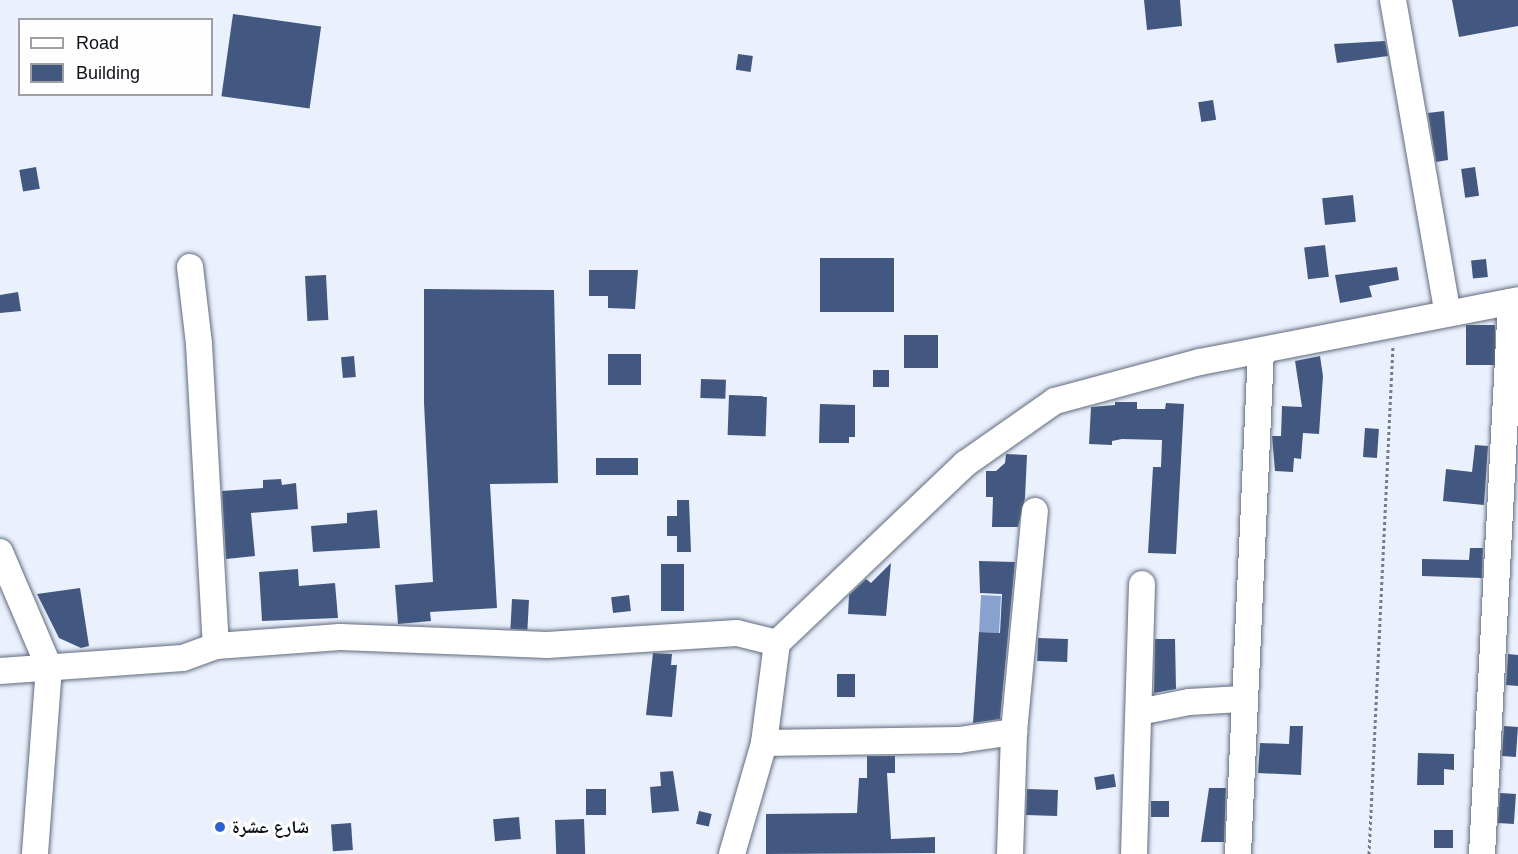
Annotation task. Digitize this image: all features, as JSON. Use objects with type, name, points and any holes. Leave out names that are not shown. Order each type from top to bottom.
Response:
[{"type":"street","points":[[1393,0],[1447,311]]},
{"type":"street","points":[[190,267],[199,344],[216,646]]},
{"type":"street","points":[[732,854],[764,743],[777,643],[965,464],[1055,401],[1200,362],[1394,326],[1447,311],[1514,301],[1482,854]]},
{"type":"street","points":[[1238,854],[1242,699],[1261,352]]},
{"type":"street","points":[[1010,854],[1014,732],[1035,511]]},
{"type":"street","points":[[0,552],[49,668],[35,854]]},
{"type":"street","points":[[1134,854],[1142,584]]},
{"type":"street","points":[[0,671],[183,658],[216,646],[340,637],[547,645],[737,633],[777,643]]},
{"type":"street","points":[[1139,712],[1189,702],[1242,699]]},
{"type":"street","points":[[764,743],[959,740],[1014,732]]},
{"type":"path","points":[[1369,854],[1394,326]]},
{"type":"water","points":[[981,595],[1001,596],[999,633],[979,632]]},
{"type":"building","points":[[1144,0],[1180,0],[1182,26],[1147,30]]},
{"type":"building","points":[[1452,0],[1518,0],[1518,26],[1459,37]]},
{"type":"building","points":[[233,14],[321,26],[310,109],[221,96]]},
{"type":"building","points":[[1385,41],[1388,56],[1337,63],[1334,44]]},
{"type":"building","points":[[738,54],[753,56],[751,72],[736,70]]},
{"type":"building","points":[[1213,100],[1216,120],[1201,122],[1198,102]]},
{"type":"building","points":[[1444,111],[1448,160],[1436,162],[1428,113]]},
{"type":"building","points":[[36,167],[40,189],[23,192],[19,170]]},
{"type":"building","points":[[1475,167],[1479,196],[1465,198],[1461,169]]},
{"type":"building","points":[[1353,195],[1356,222],[1325,225],[1322,198]]},
{"type":"building","points":[[1325,245],[1329,277],[1308,279],[1304,248]]},
{"type":"building","points":[[820,258],[894,258],[894,312],[820,312]]},
{"type":"building","points":[[1486,259],[1488,277],[1473,278],[1471,261]]},
{"type":"building","points":[[1397,267],[1399,280],[1369,286],[1372,297],[1340,303],[1335,275]]},
{"type":"building","points":[[589,270],[638,270],[635,309],[608,308],[608,296],[589,296]]},
{"type":"building","points":[[326,275],[328,320],[307,321],[305,276]]},
{"type":"building","points":[[424,289],[554,290],[558,483],[490,484],[497,608],[430,612],[431,621],[398,624],[395,585],[433,582],[424,403]]},
{"type":"building","points":[[18,292],[21,311],[0,313],[0,295]]},
{"type":"building","points":[[1466,325],[1495,325],[1495,365],[1466,365]]},
{"type":"building","points":[[904,335],[938,335],[938,368],[904,368]]},
{"type":"building","points":[[608,354],[641,354],[641,385],[608,385]]},
{"type":"building","points":[[354,356],[356,377],[343,378],[341,357]]},
{"type":"building","points":[[1320,356],[1323,376],[1319,434],[1303,433],[1301,459],[1294,458],[1293,472],[1275,471],[1272,436],[1281,436],[1282,406],[1302,407],[1295,361]]},
{"type":"building","points":[[873,370],[889,370],[889,387],[873,387]]},
{"type":"building","points":[[701,379],[726,380],[725,399],[700,398]]},
{"type":"building","points":[[729,395],[767,396],[766,436],[728,435]]},
{"type":"building","points":[[1115,402],[1137,402],[1137,409],[1165,409],[1166,403],[1184,404],[1176,554],[1148,553],[1153,467],[1161,467],[1162,440],[1122,439],[1112,441],[1112,445],[1089,444],[1091,407],[1115,405]]},
{"type":"building","points":[[820,404],[855,405],[855,437],[849,437],[849,443],[819,443]]},
{"type":"building","points":[[1365,428],[1379,429],[1377,458],[1363,457]]},
{"type":"building","points":[[1475,445],[1488,446],[1484,505],[1443,501],[1446,469],[1472,472]]},
{"type":"building","points":[[1006,454],[1027,455],[1025,498],[1018,527],[992,527],[993,497],[986,497],[986,471],[996,471],[1005,463]]},
{"type":"building","points":[[596,458],[638,458],[638,475],[596,475]]},
{"type":"building","points":[[281,479],[282,485],[296,483],[298,509],[251,513],[255,556],[226,559],[222,491],[263,488],[263,480]]},
{"type":"building","points":[[677,500],[689,500],[691,552],[677,552],[677,536],[667,536],[667,516],[677,516]]},
{"type":"building","points":[[377,510],[380,548],[313,552],[311,526],[347,523],[347,513]]},
{"type":"building","points":[[1470,548],[1483,548],[1482,578],[1422,576],[1422,559],[1469,560]]},
{"type":"building","points":[[979,561],[1015,562],[1000,719],[973,723],[979,632],[1000,633],[1002,594],[980,593]]},
{"type":"building","points":[[891,563],[886,616],[848,614],[849,595],[866,579],[871,583]]},
{"type":"building","points":[[661,564],[684,564],[684,611],[661,611]]},
{"type":"building","points":[[298,569],[299,586],[335,583],[338,618],[262,621],[259,572]]},
{"type":"building","points":[[80,588],[89,646],[81,648],[59,638],[37,594]]},
{"type":"building","points":[[629,595],[631,611],[613,613],[611,597]]},
{"type":"building","points":[[512,599],[529,600],[527,630],[510,629]]},
{"type":"building","points":[[1038,638],[1068,639],[1067,662],[1037,661]]},
{"type":"building","points":[[1155,639],[1175,639],[1176,689],[1154,693]]},
{"type":"building","points":[[653,653],[672,654],[671,665],[677,665],[672,717],[646,715]]},
{"type":"building","points":[[1508,654],[1518,655],[1518,686],[1506,685]]},
{"type":"building","points":[[837,674],[855,674],[855,697],[837,697]]},
{"type":"building","points":[[1290,726],[1303,726],[1301,775],[1258,773],[1260,743],[1289,744]]},
{"type":"building","points":[[1504,726],[1518,727],[1516,757],[1502,756]]},
{"type":"building","points":[[1418,753],[1454,754],[1454,770],[1444,769],[1444,785],[1417,785]]},
{"type":"building","points":[[867,756],[895,756],[895,773],[887,773],[891,839],[935,837],[935,853],[766,854],[766,814],[857,813],[859,778],[867,778]]},
{"type":"building","points":[[673,771],[679,811],[652,813],[650,787],[661,786],[660,772]]},
{"type":"building","points":[[1114,774],[1116,787],[1096,790],[1094,777]]},
{"type":"building","points":[[1209,788],[1226,788],[1224,842],[1201,842]]},
{"type":"building","points":[[586,789],[606,789],[606,815],[586,815]]},
{"type":"building","points":[[1027,789],[1058,790],[1057,816],[1026,815]]},
{"type":"building","points":[[1500,793],[1516,794],[1514,824],[1498,823]]},
{"type":"building","points":[[1151,801],[1169,801],[1169,817],[1151,817]]},
{"type":"building","points":[[699,811],[712,814],[709,827],[696,824]]},
{"type":"building","points":[[519,817],[521,839],[495,841],[493,819]]},
{"type":"building","points":[[584,819],[585,854],[556,854],[555,820]]},
{"type":"building","points":[[351,823],[353,850],[333,851],[331,824]]},
{"type":"building","points":[[1434,830],[1453,830],[1453,848],[1434,848]]},
{"type":"place","name":"شارع عشرة","points":[[220,827]]}]
